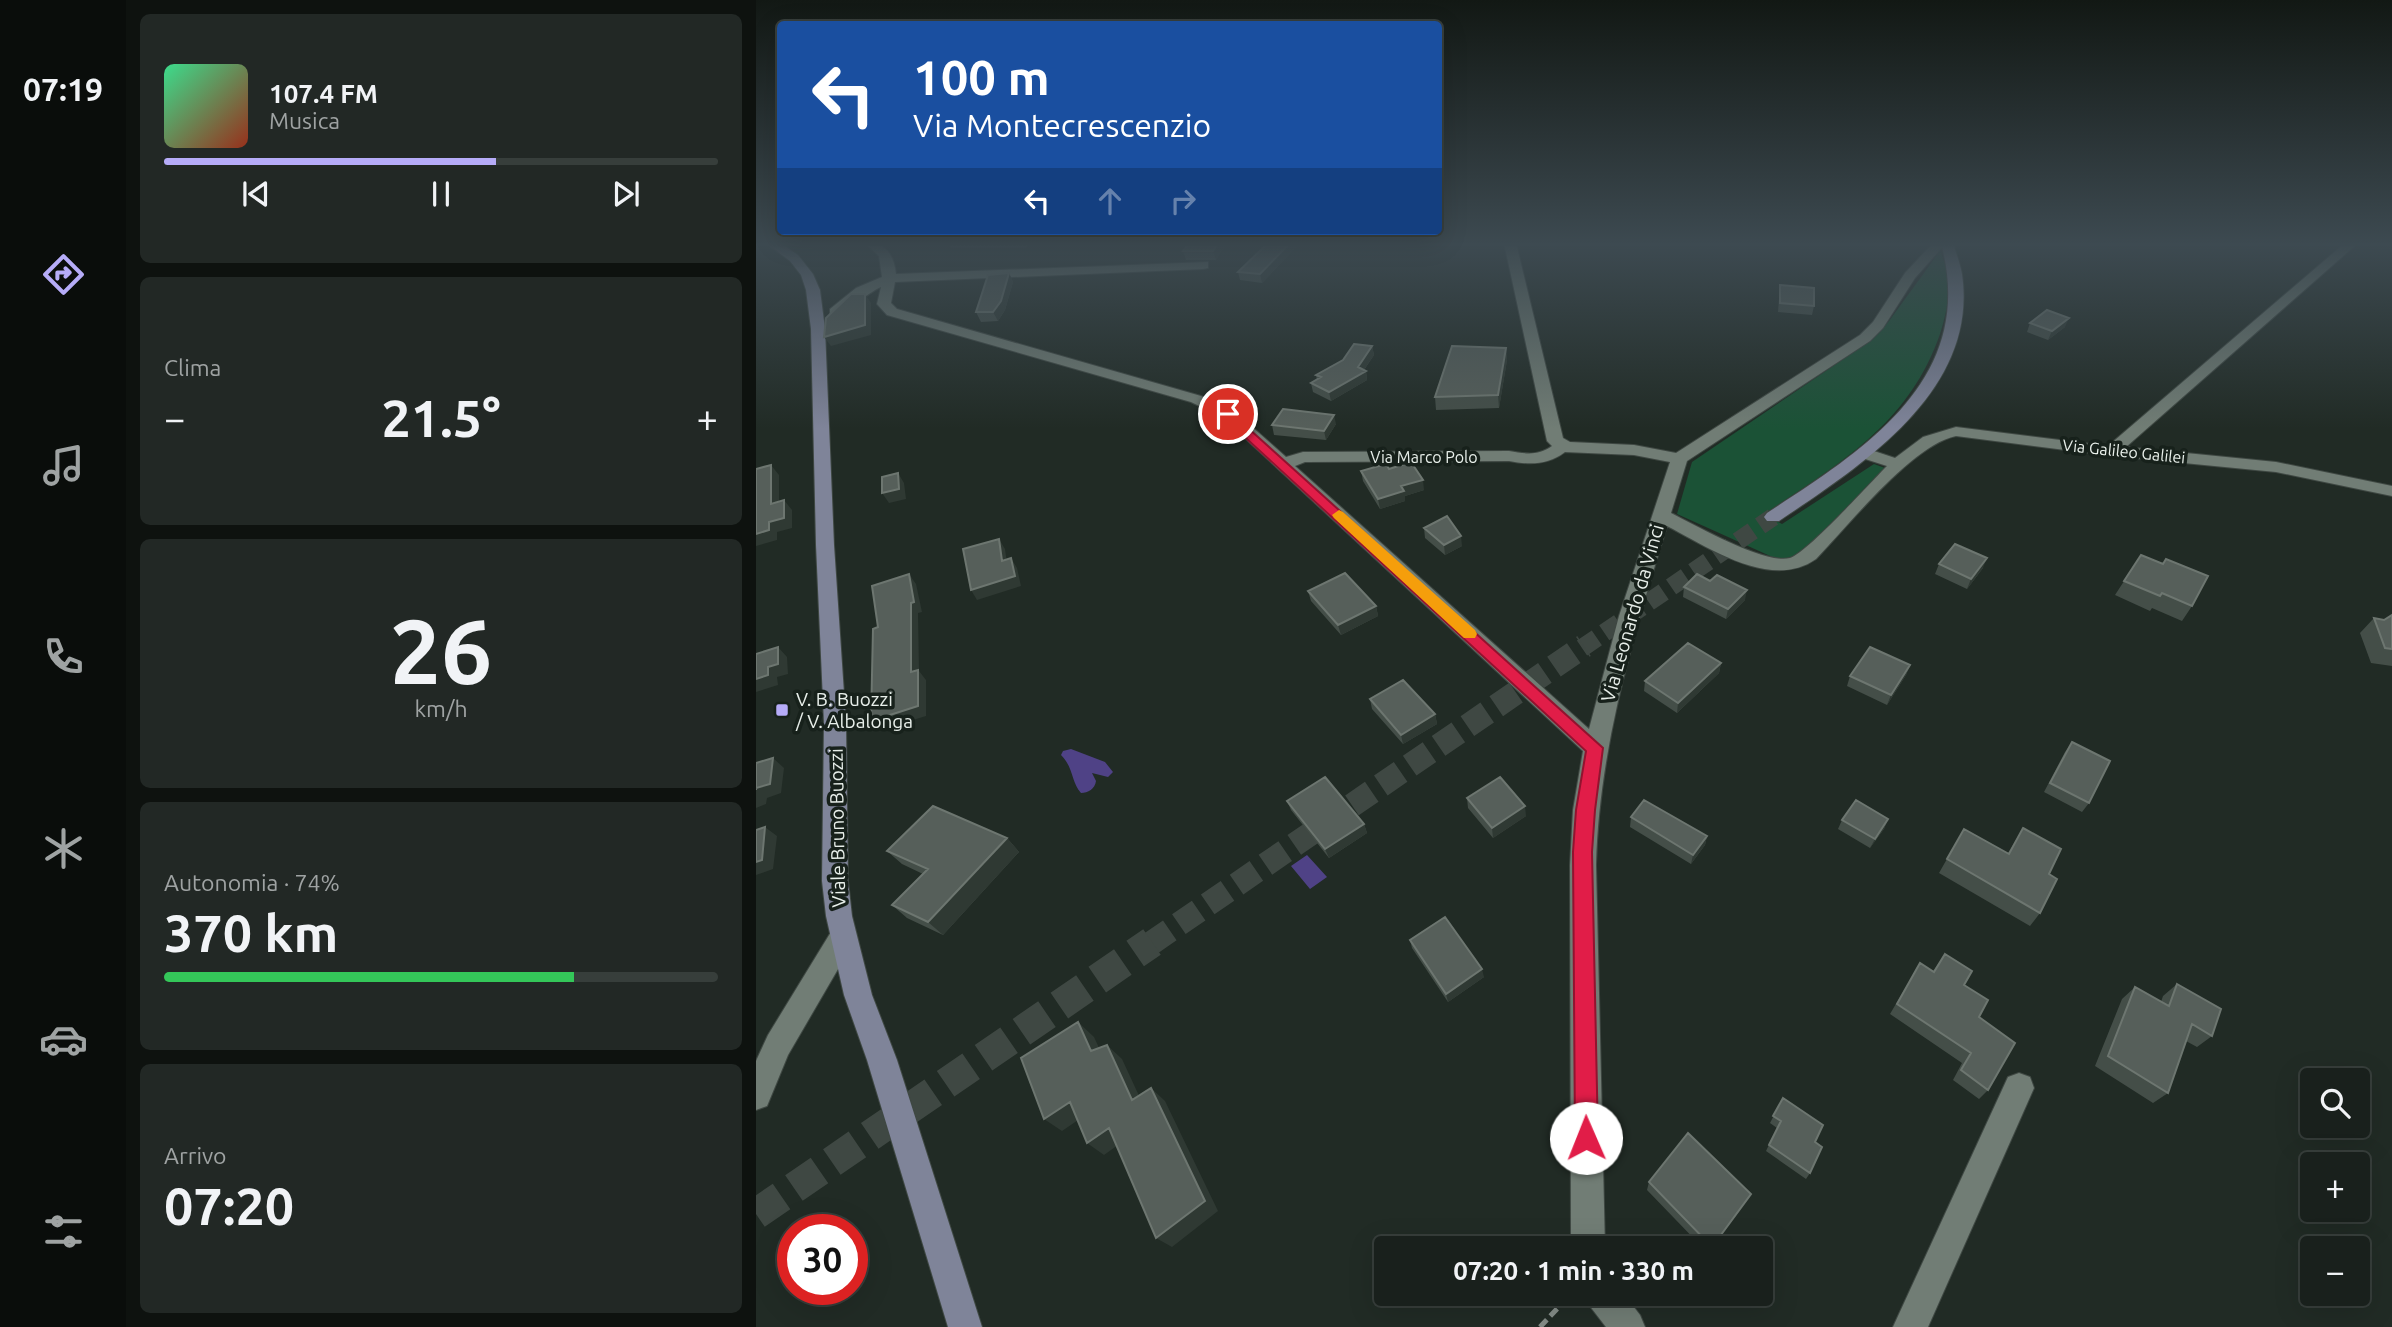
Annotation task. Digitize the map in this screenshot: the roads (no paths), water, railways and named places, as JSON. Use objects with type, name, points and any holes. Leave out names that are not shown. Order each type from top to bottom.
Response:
[{"type":"main road","name":"Viale Bruno Buozzi","points":[[814,305],[818,329],[825,545],[835,723],[835,881],[843,936],[858,995],[883,1060],[965,1327]]},
{"type":"main road","points":[[1773,517],[1865,453],[1913,404],[1936,369],[1948,342],[1957,305]]},
{"type":"street","points":[[818,329],[842,305]]},
{"type":"street","points":[[885,305],[892,312],[1209,404],[1232,417],[1595,748]]},
{"type":"street","points":[[1524,305],[1554,439],[1562,446],[1634,450],[1679,458]]},
{"type":"street","points":[[1660,515],[1679,458],[1865,338],[1878,325],[1891,305]]},
{"type":"street","points":[[2112,451],[2281,305]]},
{"type":"street","name":"Via Galileo Galilei","points":[[1898,464],[1931,438],[1955,431],[2112,451],[2276,467],[2392,491]]},
{"type":"street","name":"Via Marco Polo","points":[[1283,464],[1303,457],[1509,456],[1537,461],[1547,458],[1562,446]]},
{"type":"street","points":[[1865,453],[1898,464]]},
{"type":"street","name":"Via Leonardo da Vinci","points":[[1588,1236],[1583,852],[1586,810],[1595,748],[1629,616],[1660,515],[1749,556],[1779,565],[1791,565],[1809,555],[1898,464]]},
{"type":"street","points":[[756,1095],[778,1045],[843,936]]},
{"type":"street","points":[[1910,1327],[2020,1088]]},
{"type":"street","points":[[1611,1306],[1628,1327]]},
{"type":"tunnel","points":[[1582,648],[1773,517]]},
{"type":"tunnel","points":[[1150,944],[1584,646]]},
{"type":"tunnel","points":[[756,1214],[1152,942]]},
{"type":"place","name":"V. B. Buozzi / V. Albalonga","points":[[782,710]]}]
